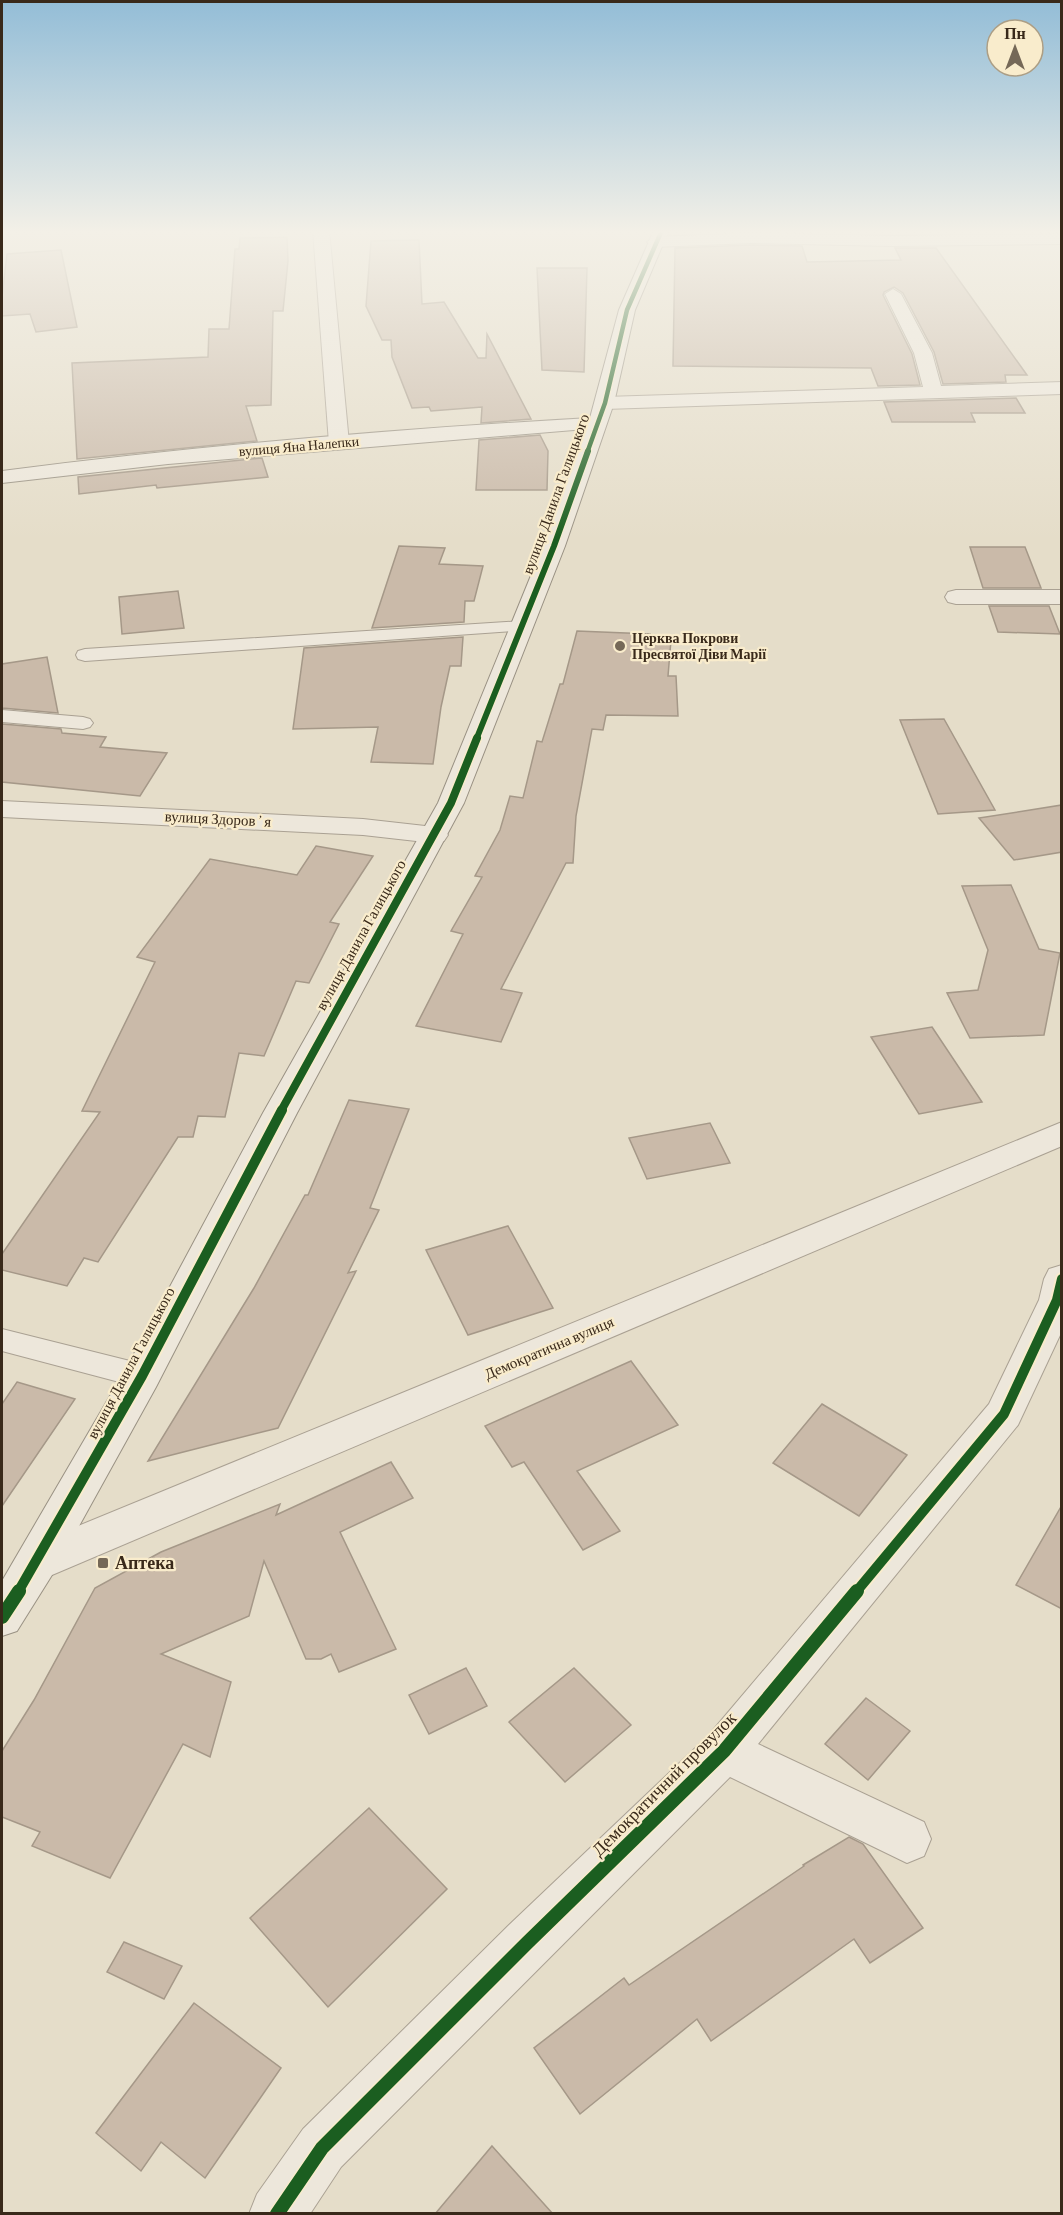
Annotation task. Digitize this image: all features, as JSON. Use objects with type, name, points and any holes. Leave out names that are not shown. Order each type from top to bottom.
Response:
[{"type":"street","points":[[330,333],[339,443]]},
{"type":"street","name":"вулиця Данила Галицького","points":[[2,1617],[37,1562],[142,1377],[280,1113],[452,803],[602,413],[621,333]]},
{"type":"street","points":[[913,333],[923,353],[933,391]]},
{"type":"street","name":"вулиця Яна Налепки","points":[[2,477],[168,458],[339,443],[602,413],[933,391],[1062,388]]},
{"type":"street","points":[[956,597],[1062,597]]},
{"type":"street","name":"вулиця Здоровʼя","points":[[2,809],[363,827],[434,835]]},
{"type":"street","name":"Демократична вулиця","points":[[37,1562],[1062,1133]]},
{"type":"street","name":"Демократичний провулок","points":[[277,2214],[322,2148],[527,1943],[724,1751],[1004,1414],[1057,1300],[1062,1279]]},
{"type":"street","points":[[724,1751],[907,1839]]},
{"type":"lane","points":[[85,655],[522,626]]},
{"type":"lane","points":[[2,717],[83,723]]},
{"type":"lane","points":[[2,1340],[142,1377]]},
{"type":"building","points":[[209,333],[273,333],[271,405],[246,406],[257,441],[77,459],[72,363],[208,357]]},
{"type":"building","points":[[379,333],[463,333],[478,358],[486,358],[487,334],[531,419],[481,423],[482,407],[431,411],[429,407],[412,408],[392,357],[391,340],[382,340]]},
{"type":"building","points":[[540,333],[585,333],[584,372],[542,370]]},
{"type":"building","points":[[674,333],[902,333],[912,354],[920,385],[878,386],[871,368],[673,366]]},
{"type":"building","points":[[924,333],[997,333],[1027,375],[1005,375],[1006,382],[943,384],[934,352]]},
{"type":"building","points":[[1016,398],[1025,413],[971,413],[975,422],[892,422],[884,402]]},
{"type":"building","points":[[540,435],[548,451],[547,490],[476,490],[479,440]]},
{"type":"building","points":[[262,458],[268,477],[157,488],[156,485],[79,494],[78,477]]},
{"type":"building","points":[[399,546],[445,548],[439,564],[483,566],[474,601],[465,601],[464,622],[372,628]]},
{"type":"building","points":[[970,547],[1025,547],[1041,588],[983,588]]},
{"type":"building","points":[[178,591],[184,628],[122,634],[119,597]]},
{"type":"building","points":[[989,606],[1049,606],[1060,634],[998,632]]},
{"type":"building","points":[[577,631],[650,634],[649,639],[671,640],[668,676],[676,676],[678,716],[606,715],[603,730],[592,729],[576,816],[573,863],[566,863],[501,989],[522,993],[501,1042],[416,1026],[463,934],[451,931],[482,877],[475,876],[500,830],[510,796],[523,798],[537,741],[542,742],[560,684],[563,684]]},
{"type":"building","points":[[463,637],[461,666],[450,666],[441,707],[433,764],[371,762],[378,727],[293,729],[304,648]]},
{"type":"building","points":[[47,657],[58,713],[2,708],[2,664]]},
{"type":"building","points":[[944,719],[995,810],[938,814],[900,720]]},
{"type":"building","points":[[2,724],[61,729],[62,733],[106,737],[100,747],[167,753],[140,796],[2,782]]},
{"type":"building","points":[[1062,805],[1062,852],[1014,860],[979,818]]},
{"type":"building","points":[[316,846],[373,856],[330,922],[339,924],[309,983],[296,981],[264,1056],[239,1053],[225,1117],[198,1116],[193,1137],[178,1137],[98,1262],[84,1258],[67,1286],[2,1270],[2,1254],[100,1112],[82,1111],[155,962],[137,957],[210,859],[297,875]]},
{"type":"building","points":[[1011,885],[1039,949],[1060,953],[1044,1035],[970,1038],[947,993],[978,990],[988,950],[962,886]]},
{"type":"building","points":[[932,1027],[982,1102],[919,1114],[871,1037]]},
{"type":"building","points":[[349,1100],[409,1109],[370,1208],[379,1210],[348,1273],[356,1271],[278,1428],[148,1461],[254,1288],[305,1195],[308,1195]]},
{"type":"building","points":[[710,1123],[730,1163],[647,1179],[629,1138]]},
{"type":"building","points":[[508,1226],[553,1308],[468,1335],[426,1250]]},
{"type":"building","points":[[631,1361],[678,1425],[577,1471],[620,1531],[583,1550],[524,1462],[512,1467],[485,1426]]},
{"type":"building","points":[[17,1382],[75,1399],[2,1506],[2,1404]]},
{"type":"building","points":[[822,1404],[907,1455],[859,1516],[773,1463]]},
{"type":"building","points":[[391,1462],[413,1498],[340,1532],[396,1649],[339,1672],[331,1654],[321,1659],[306,1659],[264,1561],[249,1616],[161,1654],[231,1682],[210,1757],[183,1744],[110,1878],[32,1846],[40,1832],[2,1817],[2,1751],[34,1700],[95,1588],[161,1552],[280,1504],[276,1515]]},
{"type":"building","points":[[1062,1505],[1062,1609],[1016,1585]]},
{"type":"building","points":[[466,1668],[487,1706],[429,1734],[409,1695]]},
{"type":"building","points":[[574,1668],[631,1725],[565,1782],[509,1722]]},
{"type":"building","points":[[866,1698],[910,1731],[868,1780],[825,1744]]},
{"type":"building","points":[[369,1808],[447,1889],[328,2007],[250,1918]]},
{"type":"building","points":[[849,1837],[863,1844],[923,1928],[870,1963],[854,1939],[711,2041],[697,2019],[580,2114],[534,2048],[624,1978],[629,1985],[803,1865]]},
{"type":"building","points":[[124,1942],[182,1966],[164,1999],[107,1972]]},
{"type":"building","points":[[194,2003],[281,2068],[205,2178],[161,2142],[141,2171],[96,2133]]},
{"type":"building","points":[[492,2146],[553,2214],[435,2214]]},
{"type":"cycle path","points":[[2,1617],[37,1562],[142,1376],[280,1113],[451,803],[554,546],[605,403],[621,333]]},
{"type":"cycle path","points":[[277,2214],[322,2148],[527,1943],[724,1751],[1004,1414],[1057,1300],[1062,1279]]},
{"type":"place","name":"Церква Покрови Пресвятої Діви Марії","points":[[620,646]]},
{"type":"place","name":"Аптека","points":[[103,1563]]}]
